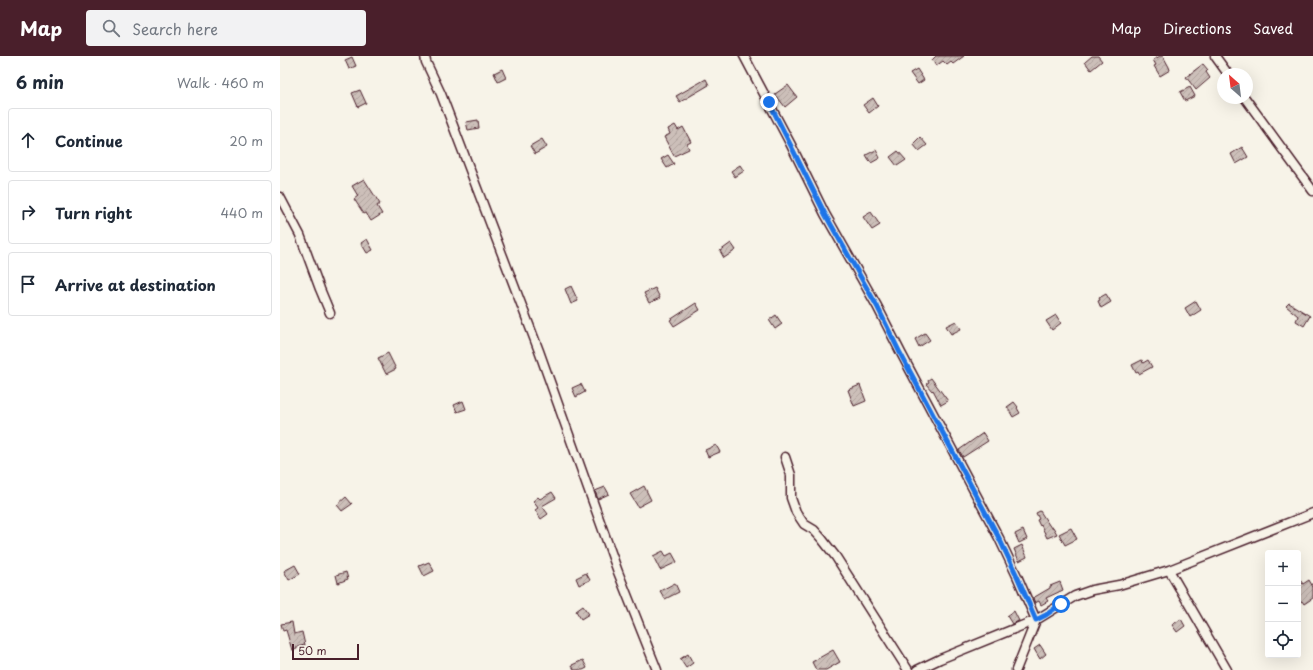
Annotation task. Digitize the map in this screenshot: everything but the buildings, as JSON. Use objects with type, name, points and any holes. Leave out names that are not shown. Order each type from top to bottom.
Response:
[{"type":"street","points":[[425,56],[426,62],[441,94],[523,307],[564,417],[596,512],[657,670]]},
{"type":"street","points":[[744,56],[790,143],[825,214],[877,306],[900,353],[999,538],[1017,576],[1036,620],[1016,670]]},
{"type":"street","points":[[1215,56],[1224,68]]},
{"type":"street","points":[[1249,104],[1313,191]]},
{"type":"street","points":[[280,197],[300,235],[330,313]]},
{"type":"street","points":[[785,457],[791,475],[791,498],[796,512],[804,524],[814,530],[836,557],[908,670]]},
{"type":"street","points":[[917,670],[940,659],[1036,620],[1075,596],[1092,590],[1169,570],[1313,513]]},
{"type":"street","points":[[1169,570],[1227,670]]},
{"type":"route","points":[[769,102],[825,214],[877,306],[900,353],[999,538],[1036,620],[1061,604]]}]
